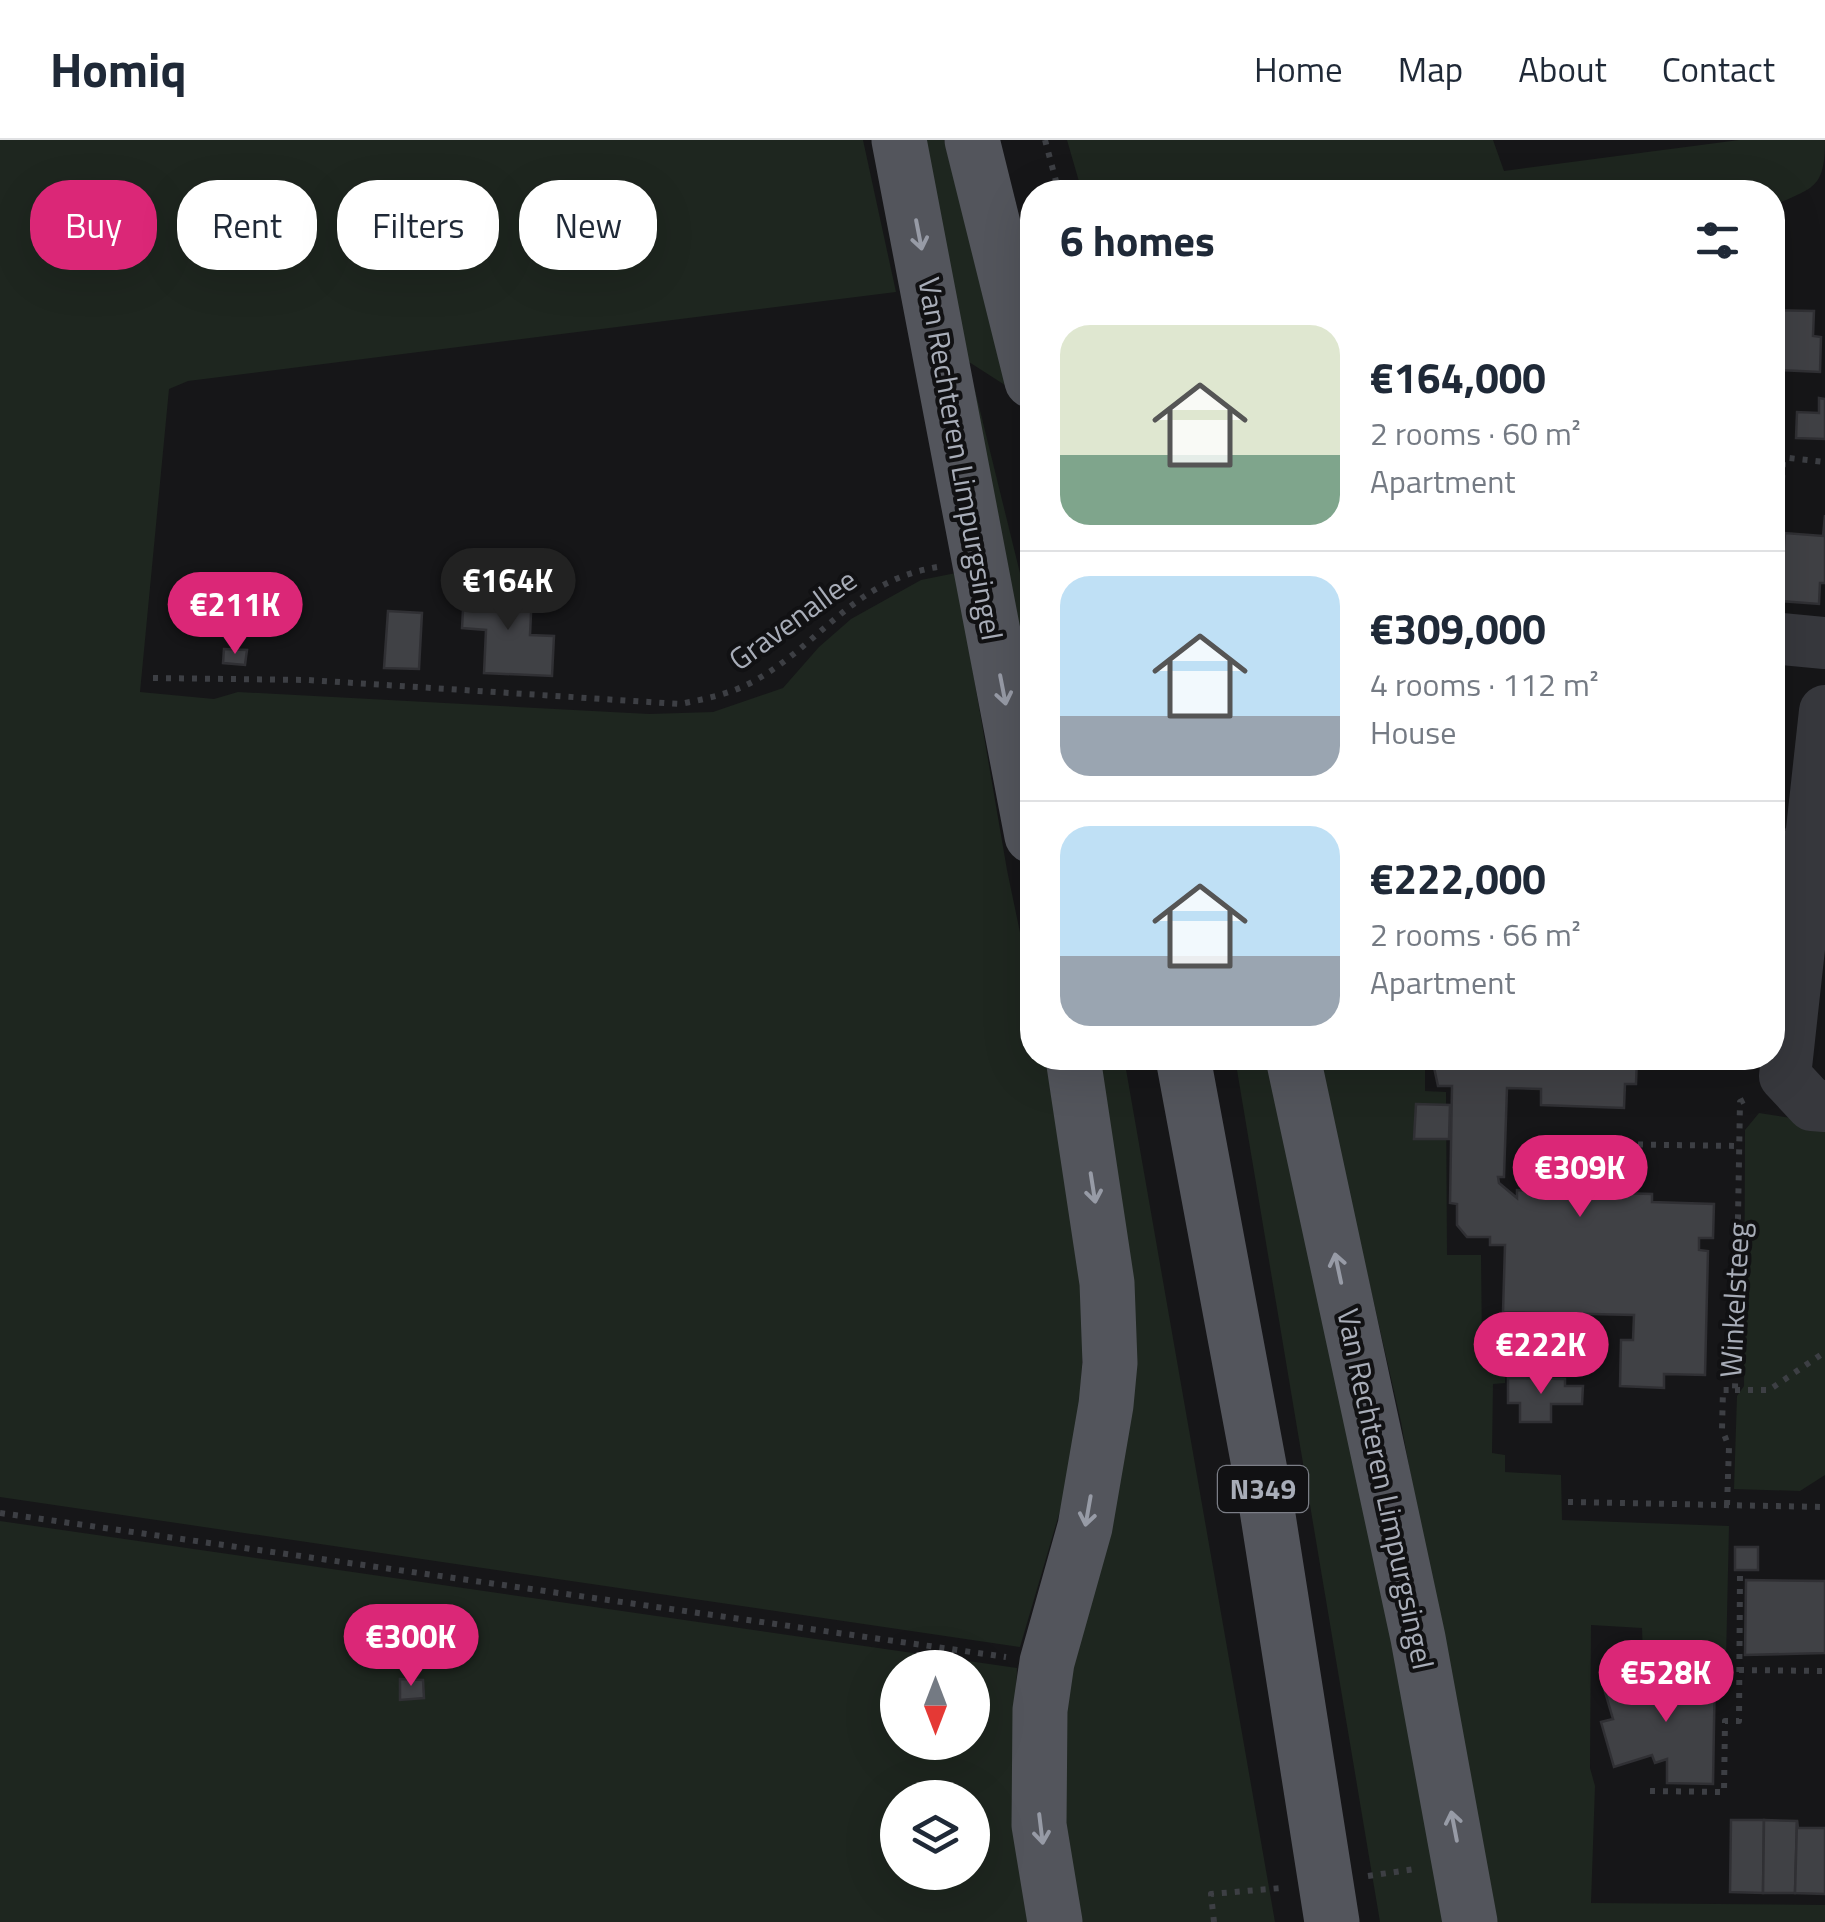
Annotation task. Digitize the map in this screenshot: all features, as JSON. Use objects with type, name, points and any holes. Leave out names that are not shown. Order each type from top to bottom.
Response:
[{"type":"main road","name":"Van Rechteren Limpurgsingel","points":[[899,140],[1020,775]]},
{"type":"main road","points":[[972,140],[1020,333]]},
{"type":"main road","points":[[994,140],[1008,160],[1020,199]]},
{"type":"main road","points":[[1054,1922],[1039,1825],[1040,1710],[1047,1662],[1085,1526],[1110,1363],[1107,1283],[1075,1070]]},
{"type":"main road","name":"N349","points":[[1185,1070],[1266,1502],[1332,1922]]},
{"type":"main road","name":"Van Rechteren Limpurgsingel","points":[[1296,1070],[1418,1638],[1470,1922]]},
{"type":"street","points":[[1785,624],[1825,644]]},
{"type":"street","points":[[1805,1091],[1787,935],[1825,711]]},
{"type":"path","points":[[1046,140],[1056,180]]},
{"type":"path","points":[[1785,461],[1789,458],[1825,462]]},
{"type":"path","name":"Gravenallee","points":[[152,678],[324,681],[680,704],[714,698],[755,681],[886,581],[931,568],[978,562]]},
{"type":"path","name":"Winkelsteeg","points":[[1727,1505],[1729,1447],[1722,1429],[1724,1390],[1736,1390],[1740,1102],[1805,1091]]},
{"type":"path","points":[[1534,1142],[1740,1146]]},
{"type":"path","points":[[1736,1390],[1769,1390],[1825,1352]]},
{"type":"path","points":[[1568,1502],[1825,1508]]},
{"type":"path","points":[[0,1513],[1047,1662]]},
{"type":"path","points":[[1650,1790],[1724,1792],[1725,1721],[1739,1721],[1740,1575]]},
{"type":"path","points":[[1739,1670],[1825,1671]]},
{"type":"path","points":[[1372,1876],[1419,1869]]},
{"type":"path","points":[[1214,1922],[1212,1894],[1275,1888]]},
{"type":"shaded area","points":[[0,140],[863,140],[896,292],[188,381],[169,389],[140,692],[214,699],[238,692],[649,714],[713,712],[783,688],[819,647],[851,619],[921,580],[956,573],[1020,932],[1020,1070],[1051,1070],[1085,1321],[1078,1426],[1067,1487],[1020,1647],[0,1497]]},
{"type":"shaded area","points":[[914,140],[944,140],[1008,387],[969,362]]},
{"type":"shaded area","points":[[1067,140],[1493,140],[1504,171],[1739,140],[1825,140],[1819,178],[1807,190],[1785,201],[1785,180],[1079,180]]},
{"type":"shaded area","points":[[974,386],[1020,573],[1020,676]]},
{"type":"shaded area","points":[[1091,1070],[1126,1070],[1275,1922],[1078,1922],[1050,1815],[1081,1593]]},
{"type":"shaded area","points":[[1237,1070],[1281,1070],[1444,1922],[1380,1922]]},
{"type":"shaded area","points":[[1321,1070],[1425,1070],[1425,1091],[1446,1092],[1447,1255],[1481,1255],[1482,1346],[1505,1354],[1505,1383],[1493,1384],[1492,1453],[1505,1455],[1505,1472],[1561,1475],[1562,1520],[1729,1526],[1726,1660],[1643,1657],[1642,1628],[1591,1625],[1590,1768],[1595,1786],[1591,1903],[1825,1905],[1825,1922],[1497,1922],[1486,1897],[1401,1422]]},
{"type":"shaded area","points":[[1759,1113],[1825,1123],[1825,1475],[1800,1491],[1734,1489],[1737,1396],[1744,1386],[1745,1130]]},
{"type":"shaded area","points":[[0,1521],[892,1650],[880,1650],[880,1760],[990,1760],[990,1664],[1017,1668],[1012,1788],[1033,1922],[0,1922]]},
{"type":"building","points":[[1785,310],[1814,311],[1813,336],[1821,337],[1820,372],[1785,370]]},
{"type":"building","points":[[1819,398],[1825,399],[1825,439],[1796,438],[1797,412],[1819,413]]},
{"type":"building","points":[[1825,515],[1825,583],[1820,583],[1819,604],[1785,601],[1785,533],[1823,536]]},
{"type":"building","points":[[489,589],[532,592],[530,635],[554,636],[552,676],[484,673],[486,630],[462,628],[464,592],[488,593]]},
{"type":"building","points":[[388,611],[422,613],[419,669],[384,668]]},
{"type":"building","points":[[224,649],[247,650],[245,665],[223,663]]},
{"type":"building","points":[[1785,830],[1793,830],[1790,873],[1785,873]]},
{"type":"building","points":[[1435,1070],[1637,1070],[1636,1084],[1625,1084],[1624,1108],[1541,1105],[1541,1089],[1507,1088],[1504,1177],[1498,1177],[1499,1183],[1517,1198],[1517,1190],[1652,1194],[1652,1202],[1714,1204],[1713,1238],[1699,1238],[1699,1250],[1708,1251],[1705,1375],[1664,1374],[1664,1388],[1620,1386],[1621,1340],[1633,1340],[1634,1315],[1503,1312],[1505,1245],[1490,1245],[1490,1237],[1467,1237],[1457,1225],[1457,1204],[1450,1203],[1452,1086],[1438,1086]]},
{"type":"building","points":[[1416,1104],[1450,1105],[1449,1139],[1414,1139]]},
{"type":"building","points":[[1508,1378],[1565,1379],[1565,1386],[1583,1386],[1582,1404],[1551,1404],[1551,1422],[1520,1422],[1520,1403],[1508,1403]]},
{"type":"building","points":[[1735,1547],[1758,1547],[1758,1570],[1735,1570]]},
{"type":"building","points":[[1746,1580],[1825,1581],[1825,1653],[1745,1655]]},
{"type":"building","points":[[1691,1666],[1715,1666],[1713,1784],[1667,1783],[1667,1759],[1655,1763],[1652,1755],[1614,1767],[1601,1722],[1613,1719],[1603,1685],[1691,1682]]},
{"type":"building","points":[[400,1679],[423,1680],[424,1698],[400,1700]]},
{"type":"building","points":[[1731,1820],[1764,1820],[1763,1893],[1730,1892]]},
{"type":"building","points":[[1764,1820],[1797,1821],[1795,1893],[1763,1893]]},
{"type":"building","points":[[1797,1821],[1798,1828],[1825,1828],[1825,1894],[1795,1893]]}]
